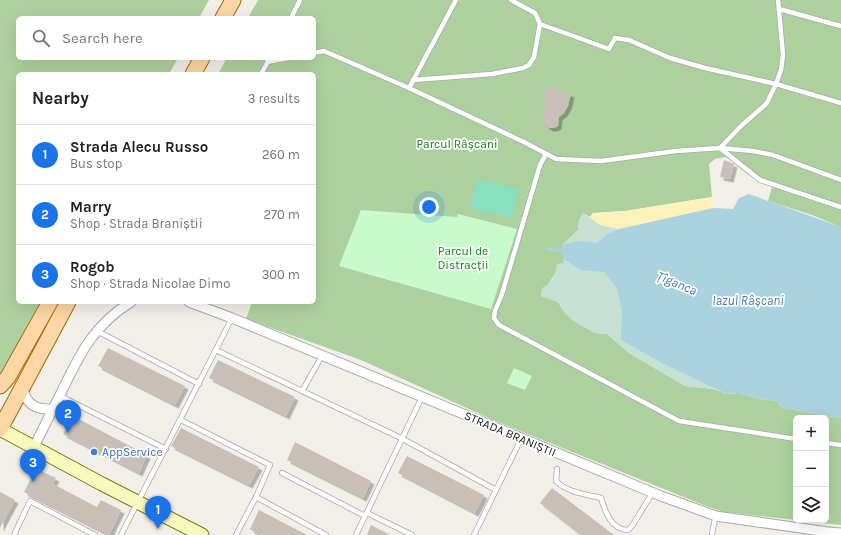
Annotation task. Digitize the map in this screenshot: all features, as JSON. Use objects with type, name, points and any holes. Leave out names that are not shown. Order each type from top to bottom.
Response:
[{"type":"main road","points":[[224,16],[233,0]]},
{"type":"main road","points":[[194,72],[201,60]]},
{"type":"main road","points":[[0,386],[8,377],[49,304]]},
{"type":"main road","points":[[67,304],[0,429],[202,535]]},
{"type":"street","points":[[34,447],[81,352],[97,330],[115,313],[128,304]]},
{"type":"street","name":"STRADA BRANIȘTII","points":[[194,304],[232,318],[521,439],[716,516],[841,533]]},
{"type":"street","points":[[23,386],[25,397],[32,405],[45,409],[53,409]]},
{"type":"lane","points":[[292,16],[300,0]]},
{"type":"lane","points":[[409,88],[456,0]]},
{"type":"lane","points":[[413,80],[492,74],[529,66],[534,57],[540,24],[535,13],[511,0]]},
{"type":"lane","points":[[720,148],[741,126],[767,103],[776,84],[781,70],[783,55],[778,0]]},
{"type":"lane","points":[[779,10],[841,26]]},
{"type":"lane","points":[[540,24],[609,48],[615,38],[629,40],[670,58],[776,84],[841,103]]},
{"type":"lane","points":[[316,53],[324,51],[409,88],[556,159],[567,161],[601,161],[676,151],[720,148],[753,151],[773,155],[841,180]]},
{"type":"lane","points":[[262,72],[268,60]]},
{"type":"lane","points":[[720,148],[760,180],[841,207]]},
{"type":"lane","points":[[546,154],[540,165],[502,294],[495,311],[494,318],[499,325],[679,421],[793,439]]},
{"type":"lane","points":[[121,535],[139,503],[232,318]]},
{"type":"lane","points":[[97,330],[199,384]]},
{"type":"lane","points":[[216,350],[403,439],[496,490]]},
{"type":"lane","points":[[302,391],[322,356]]},
{"type":"lane","points":[[60,396],[166,449]]},
{"type":"lane","points":[[356,535],[422,397]]},
{"type":"lane","points":[[180,420],[270,465],[256,497],[236,535]]},
{"type":"lane","points":[[474,535],[521,439]]},
{"type":"lane","points":[[829,443],[841,445]]},
{"type":"lane","points":[[557,469],[556,481],[560,485],[574,492],[601,498],[610,521],[623,530],[628,530],[632,526],[652,492]]},
{"type":"lane","points":[[282,473],[366,515],[412,535]]},
{"type":"lane","points":[[256,497],[326,535]]},
{"type":"lane","points":[[14,535],[30,501],[95,535]]},
{"type":"lane","points":[[712,535],[716,516]]},
{"type":"green space","points":[[0,0],[209,0],[200,16],[16,16],[16,60],[177,60],[170,72],[16,72],[16,304],[39,304],[0,374]]},
{"type":"green space","name":"Parcul Râșcani","points":[[258,0],[841,0],[841,227],[812,215],[768,201],[772,187],[753,178],[726,157],[715,159],[709,164],[712,197],[625,211],[593,213],[590,217],[583,213],[579,221],[578,230],[562,245],[565,263],[556,272],[541,296],[558,302],[564,312],[585,327],[595,333],[607,334],[629,353],[685,386],[714,389],[726,394],[738,393],[759,399],[777,401],[782,408],[823,415],[793,415],[793,520],[724,512],[706,506],[493,420],[361,360],[246,319],[251,304],[316,304],[316,72],[219,72],[226,60],[316,60],[316,16],[249,16]]},
{"type":"green space","points":[[477,179],[519,189],[512,218],[470,208]]},
{"type":"green space","name":"Parcul de Distracții","points":[[361,210],[457,217],[458,214],[517,229],[491,309],[339,266]]},
{"type":"green space","points":[[583,213],[600,225],[619,229],[708,384],[714,389],[685,386],[629,353],[607,334],[595,333],[573,321],[564,312],[558,302],[541,296],[542,288],[553,279],[557,264],[564,263],[562,245],[578,230],[579,221]]},
{"type":"green space","points":[[514,368],[532,376],[525,390],[507,383]]},
{"type":"green space","name":"Parcul Râșcani","points":[[829,416],[841,418],[841,525],[823,523],[829,523]]},
{"type":"sand","points":[[712,197],[713,208],[619,229],[600,225],[590,217],[593,213],[625,211]]},
{"type":"water","name":"Iazul Râșcani","points":[[749,194],[841,227],[841,418],[782,408],[777,401],[759,399],[738,393],[726,394],[660,362],[621,340],[622,313],[617,288],[604,272],[581,270],[563,259],[562,245],[579,241],[597,243],[606,235],[619,229],[713,208],[733,209],[739,198]]},
{"type":"building","points":[[547,86],[571,94],[568,106],[564,113],[559,117],[558,126],[554,128],[549,128],[542,122]]},
{"type":"building","points":[[724,160],[734,164],[730,179],[720,177]]},
{"type":"building","points":[[108,348],[185,386],[175,405],[98,366]]},
{"type":"building","points":[[218,360],[295,397],[286,416],[209,378]]},
{"type":"building","points":[[73,416],[147,455],[139,473],[63,434]]},
{"type":"building","points":[[181,428],[259,467],[249,485],[171,446]]},
{"type":"building","points":[[295,442],[371,481],[363,498],[287,460]]},
{"type":"building","points":[[407,456],[484,495],[475,513],[398,473]]},
{"type":"building","points":[[36,469],[56,478],[53,484],[97,507],[101,500],[121,510],[109,535],[24,492]]},
{"type":"building","points":[[552,488],[614,535],[581,535],[540,503]]},
{"type":"building","points":[[0,492],[15,500],[0,528]]},
{"type":"building","points":[[259,510],[307,535],[262,535],[250,529]]},
{"type":"building","points":[[371,525],[390,535],[367,535]]},
{"type":"waterway","name":"Țîganca","points":[[547,249],[565,251]]},
{"type":"place","name":"Marry","points":[[68,433]]},
{"type":"place","name":"AppService","points":[[94,452]]},
{"type":"place","name":"Rogob","points":[[33,482]]},
{"type":"place","name":"Strada Alecu Russo","points":[[158,529]]}]
